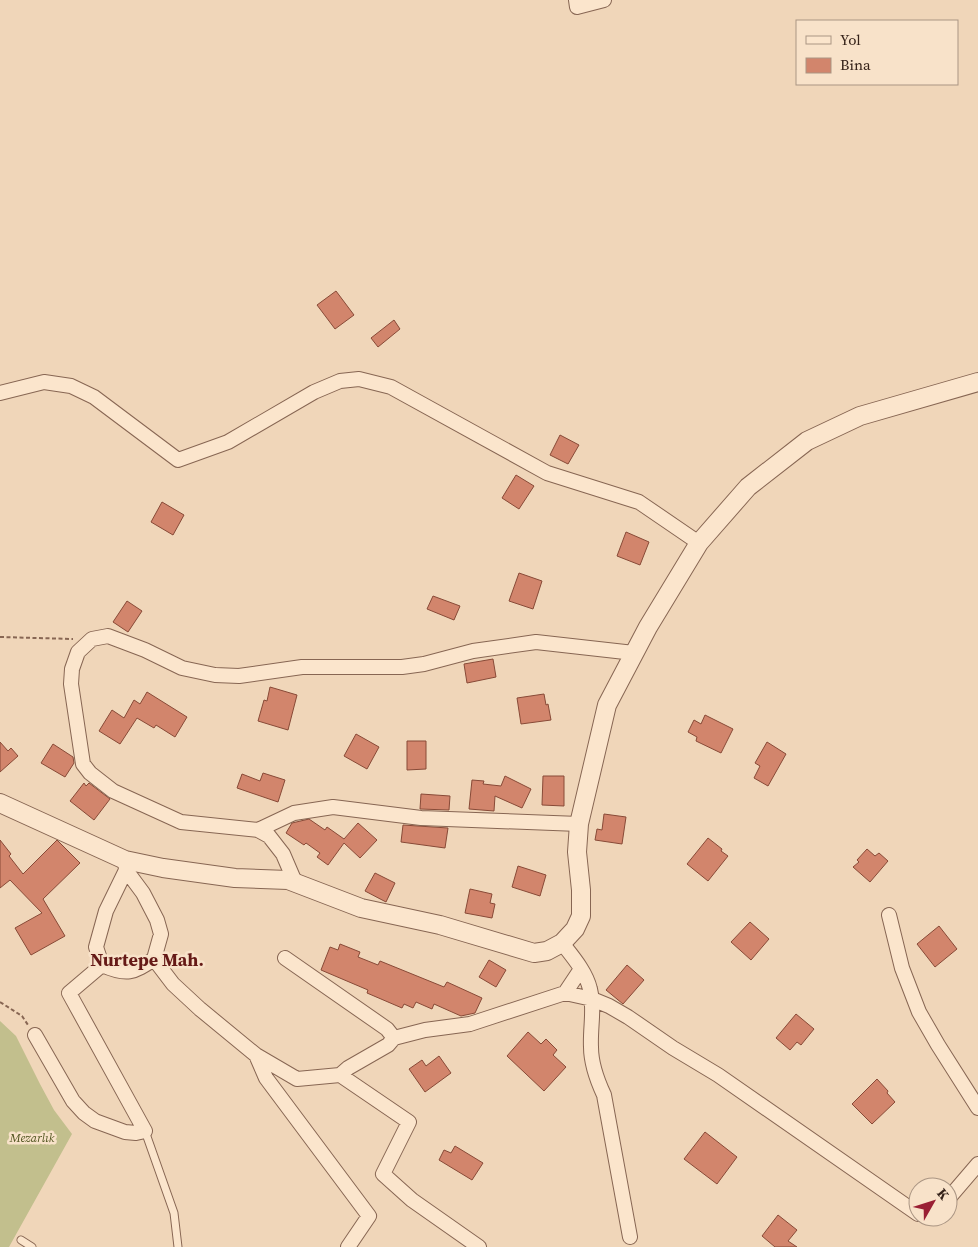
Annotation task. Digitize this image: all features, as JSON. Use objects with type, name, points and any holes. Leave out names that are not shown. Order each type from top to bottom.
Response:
[{"type":"street","points":[[576,0],[577,7],[604,0]]},
{"type":"street","points":[[0,394],[44,382],[71,386],[94,397],[178,460],[228,442],[314,392],[340,381],[359,379],[391,388],[547,473],[639,502],[699,543]]},
{"type":"street","points":[[0,803],[125,865],[235,878],[288,880],[361,908],[440,925],[534,952],[547,951],[562,943],[575,929],[581,916],[581,890],[577,852],[579,824],[607,705],[648,627],[699,543],[748,487],[807,441],[860,416],[978,382]]},
{"type":"street","points":[[294,882],[283,854],[269,836],[258,830],[181,822],[113,791],[90,773],[83,764],[71,684],[72,669],[78,652],[92,639],[108,636],[145,650],[182,668],[215,675],[239,676],[302,667],[402,667],[424,664],[474,652],[536,642],[634,653]]},
{"type":"street","points":[[258,830],[294,813],[333,808],[421,818],[579,824]]},
{"type":"street","points":[[125,865],[158,920],[161,934],[154,959],[135,972],[116,971],[102,965],[96,947],[106,911],[125,865]]},
{"type":"street","points":[[889,914],[902,968],[919,1012],[978,1108]]},
{"type":"street","points":[[562,943],[581,969],[590,988],[592,999],[590,1049],[596,1077],[604,1095],[630,1237]]},
{"type":"street","points":[[285,958],[387,1029],[394,1038]]},
{"type":"street","points":[[154,959],[173,984],[256,1054],[297,1079],[340,1075],[348,1068],[388,1046],[394,1038],[425,1030],[470,1024],[565,993],[592,999],[628,1017],[672,1048],[718,1075],[908,1207]]},
{"type":"street","points":[[35,1034],[73,1101],[84,1113],[95,1121],[126,1132],[136,1133],[145,1131],[69,994],[102,965]]},
{"type":"street","points":[[565,993],[581,969]]},
{"type":"street","points":[[256,1054],[266,1078],[369,1216],[348,1247]]},
{"type":"street","points":[[340,1075],[409,1122],[383,1174],[412,1200],[479,1247]]},
{"type":"street","points":[[958,1187],[978,1164]]},
{"type":"lane","points":[[145,1131],[174,1213],[178,1247]]},
{"type":"lane","points":[[21,1240],[32,1247]]},
{"type":"path","points":[[0,637],[92,639]]},
{"type":"path","points":[[0,1002],[22,1016],[35,1034]]},
{"type":"green space","name":"Mezarlık","points":[[0,1021],[16,1036],[54,1110],[72,1134],[9,1247],[0,1247]]},
{"type":"building","points":[[336,291],[354,315],[335,329],[317,305]]},
{"type":"building","points":[[394,320],[400,329],[378,347],[371,338]]},
{"type":"building","points":[[560,435],[579,445],[568,464],[550,455]]},
{"type":"building","points":[[516,475],[534,486],[519,509],[502,498]]},
{"type":"building","points":[[162,502],[184,515],[173,535],[151,522]]},
{"type":"building","points":[[626,532],[649,542],[640,565],[617,556]]},
{"type":"building","points":[[519,573],[542,581],[533,609],[509,601]]},
{"type":"building","points":[[433,596],[460,606],[454,620],[427,609]]},
{"type":"building","points":[[127,601],[142,611],[128,632],[113,622]]},
{"type":"building","points":[[493,659],[496,677],[467,683],[464,664]]},
{"type":"building","points":[[270,687],[297,695],[288,730],[258,721],[264,700],[267,701]]},
{"type":"building","points":[[147,692],[187,717],[175,737],[156,725],[154,728],[137,718],[120,744],[99,731],[112,710],[124,718],[134,700],[140,704]]},
{"type":"building","points":[[544,694],[551,720],[521,724],[517,698]]},
{"type":"building","points":[[705,715],[733,729],[721,753],[696,741],[697,737],[688,732],[694,720],[701,724]]},
{"type":"building","points":[[356,734],[379,747],[367,769],[344,756]]},
{"type":"building","points":[[407,741],[426,741],[426,769],[407,770]]},
{"type":"building","points":[[0,742],[8,751],[11,748],[18,756],[0,772]]},
{"type":"building","points":[[767,742],[786,754],[768,786],[754,778],[760,766],[755,763]]},
{"type":"building","points":[[53,744],[73,757],[74,763],[65,777],[41,763]]},
{"type":"building","points":[[263,773],[285,780],[278,802],[237,788],[242,774],[260,781]]},
{"type":"building","points":[[505,776],[531,789],[522,808],[495,796],[494,811],[469,809],[472,780],[484,781],[483,784],[501,786]]},
{"type":"building","points":[[543,776],[564,776],[564,806],[542,805]]},
{"type":"building","points":[[84,783],[86,786],[89,783],[110,799],[94,820],[70,801]]},
{"type":"building","points":[[421,794],[450,796],[449,810],[420,809]]},
{"type":"building","points":[[604,814],[626,817],[622,844],[595,840],[597,829],[602,830]]},
{"type":"building","points":[[309,819],[325,830],[327,827],[344,839],[358,823],[377,840],[360,858],[344,843],[328,865],[317,857],[320,853],[306,843],[304,845],[286,833],[292,823]]},
{"type":"building","points":[[403,825],[448,828],[445,848],[401,842]]},
{"type":"building","points":[[708,838],[728,856],[708,881],[687,864]]},
{"type":"building","points":[[0,840],[11,854],[9,856],[23,874],[57,840],[80,863],[43,899],[65,936],[31,955],[15,928],[42,913],[10,880],[0,888]]},
{"type":"building","points":[[867,849],[875,856],[879,853],[888,861],[870,882],[853,867],[859,862],[857,860]]},
{"type":"building","points":[[518,866],[546,875],[540,896],[512,887]]},
{"type":"building","points":[[375,873],[395,883],[386,902],[365,891]]},
{"type":"building","points":[[470,889],[492,894],[490,903],[495,904],[492,918],[465,913]]},
{"type":"building","points":[[750,922],[769,939],[751,960],[731,942]]},
{"type":"building","points":[[939,926],[957,949],[935,967],[917,944]]},
{"type":"building","points":[[340,944],[360,952],[358,957],[378,965],[380,961],[444,987],[447,982],[482,998],[475,1013],[461,1016],[434,1004],[432,1009],[416,1002],[413,1008],[404,1004],[402,1008],[367,993],[368,990],[321,970],[330,947],[338,950]]},
{"type":"building","points":[[489,960],[506,970],[496,987],[479,977]]},
{"type":"building","points":[[627,965],[644,980],[623,1004],[606,990]]},
{"type":"building","points":[[796,1014],[814,1029],[801,1045],[797,1042],[790,1050],[776,1038]]},
{"type":"building","points":[[528,1032],[541,1044],[546,1039],[557,1050],[553,1055],[566,1067],[544,1091],[507,1056]]},
{"type":"building","points":[[439,1056],[451,1073],[425,1092],[409,1069],[422,1060],[426,1066]]},
{"type":"building","points":[[877,1079],[895,1102],[872,1124],[852,1104]]},
{"type":"building","points":[[705,1132],[737,1157],[717,1184],[684,1159]]},
{"type":"building","points":[[455,1146],[483,1163],[472,1180],[439,1160],[444,1150],[451,1153]]},
{"type":"building","points":[[778,1215],[797,1230],[788,1241],[797,1247],[775,1247],[762,1236]]},
{"type":"district","name":"Nurtepe Mah.","points":[[147,960]]}]
